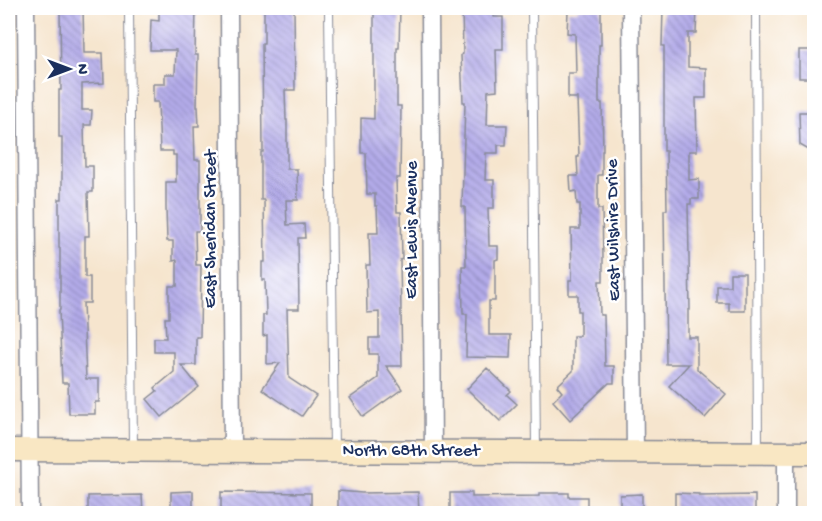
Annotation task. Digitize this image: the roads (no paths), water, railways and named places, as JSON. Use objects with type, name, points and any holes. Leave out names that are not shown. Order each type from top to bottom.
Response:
[{"type":"street","points":[[26,8],[18,450],[30,513]]},
{"type":"street","name":"East Sheridan Street","points":[[229,8],[232,450]]},
{"type":"street","name":"East Lewis Avenue","points":[[430,8],[433,452]]},
{"type":"street","name":"East Wilshire Drive","points":[[631,8],[635,453]]},
{"type":"street","name":"North 68th Street","points":[[18,450],[814,453]]},
{"type":"street","points":[[786,453],[786,513]]},
{"type":"lane","points":[[129,8],[133,450]]},
{"type":"lane","points":[[329,8],[334,451]]},
{"type":"lane","points":[[532,8],[536,452]]},
{"type":"lane","points":[[756,8],[758,454]]}]
